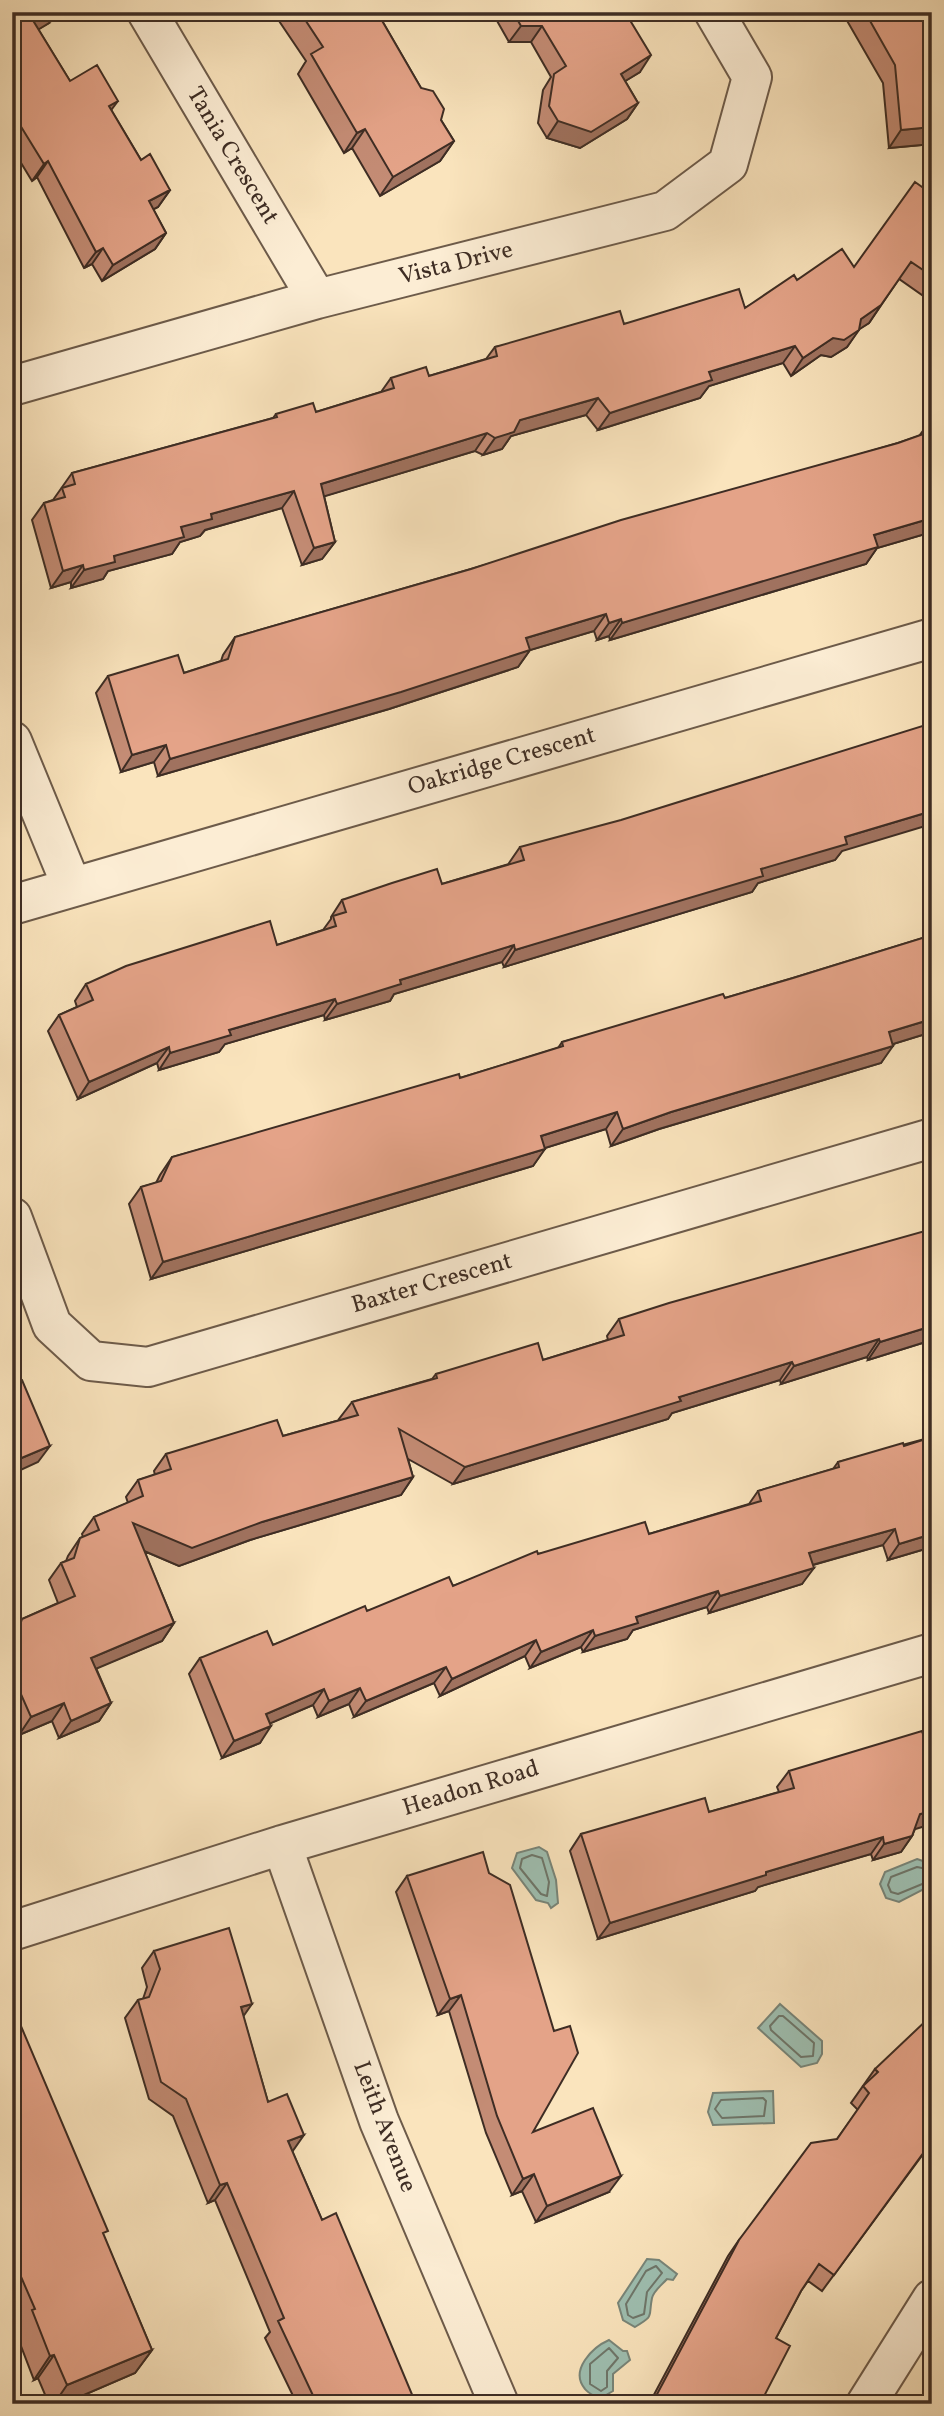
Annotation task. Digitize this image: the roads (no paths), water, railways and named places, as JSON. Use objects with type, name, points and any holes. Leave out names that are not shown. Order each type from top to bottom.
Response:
[{"type":"street","name":"Tania Crescent","points":[[147,12],[317,299]]},
{"type":"street","name":"Vista Drive","points":[[12,386],[317,299],[665,211],[728,164],[752,77],[714,12]]},
{"type":"street","name":"Oakridge Crescent","points":[[72,887],[932,638]]},
{"type":"street","points":[[12,741],[72,887],[12,905]]},
{"type":"street","name":"Baxter Crescent","points":[[12,1217],[52,1325],[91,1361],[148,1367],[932,1138]]},
{"type":"street","name":"Headon Road","points":[[12,1931],[282,1846],[932,1653]]},
{"type":"street","name":"Leith Avenue","points":[[282,1846],[379,2121],[499,2404]]},
{"type":"street","points":[[866,2404],[932,2300]]},
{"type":"water","points":[[539,1847],[547,1852],[556,1880],[558,1903],[551,1908],[548,1903],[536,1900],[512,1868],[517,1853]]},
{"type":"water","points":[[917,1859],[929,1863],[930,1886],[899,1902],[886,1898],[880,1884],[885,1872]]},
{"type":"water","points":[[780,2004],[822,2041],[822,2054],[817,2063],[801,2067],[758,2028]]},
{"type":"water","points":[[773,2091],[774,2123],[713,2125],[708,2112],[713,2093]]},
{"type":"water","points":[[647,2259],[659,2260],[677,2274],[673,2280],[667,2279],[656,2290],[650,2316],[635,2327],[623,2320],[618,2303]]},
{"type":"water","points":[[609,2340],[627,2351],[630,2360],[613,2374],[613,2391],[599,2399],[585,2389],[581,2382],[581,2367],[596,2348]]}]
